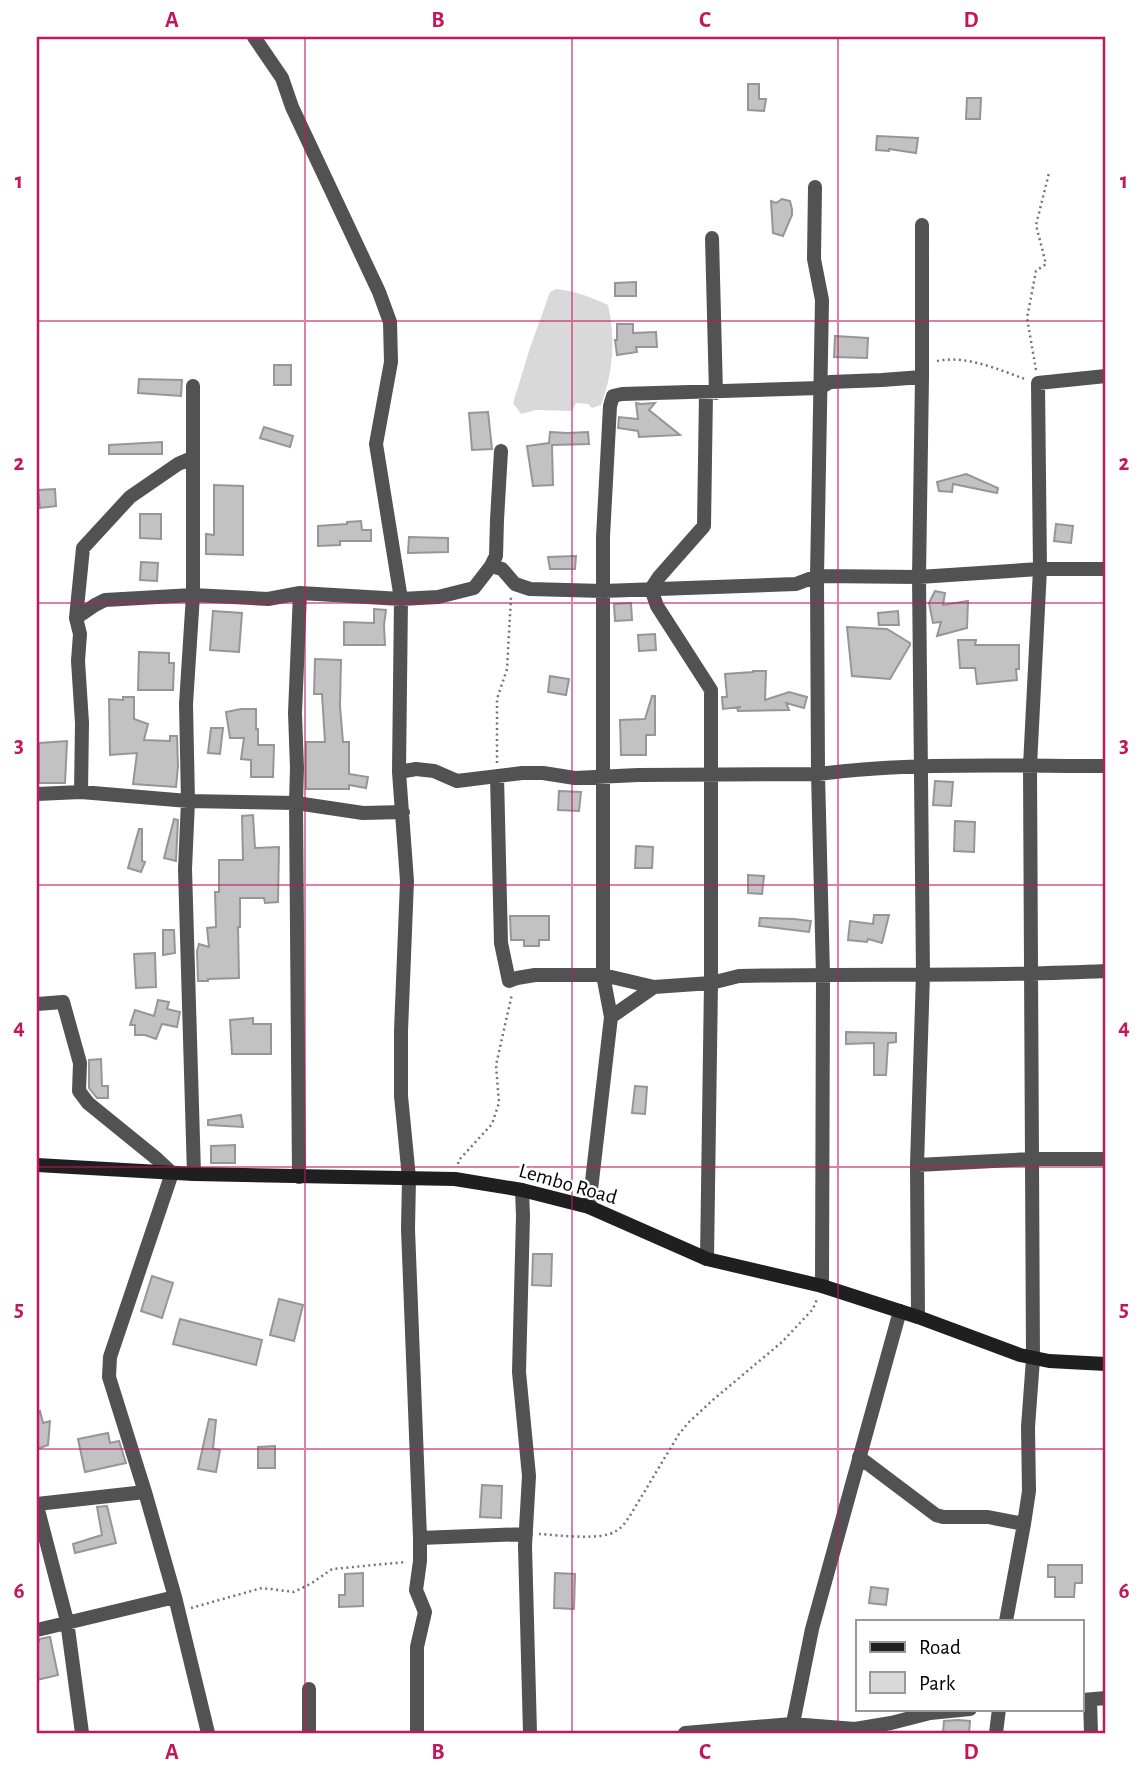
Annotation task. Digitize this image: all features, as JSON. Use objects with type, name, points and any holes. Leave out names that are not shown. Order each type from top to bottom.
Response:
[{"type":"street","points":[[254,37],[282,78],[292,107],[379,292],[390,322],[391,362],[376,444],[401,599],[399,772],[407,881],[401,1096],[409,1178],[408,1228],[420,1538],[416,1590],[425,1612],[418,1647],[417,1733]]},
{"type":"street","points":[[815,187],[814,259],[822,300],[817,576],[823,975],[822,1286]]},
{"type":"street","points":[[918,1317],[917,1165],[923,974],[919,577],[922,225]]},
{"type":"street","points":[[651,589],[704,526],[711,393],[712,238]]},
{"type":"street","points":[[589,1207],[611,1017],[603,975],[603,537],[610,406],[613,396],[820,388],[830,382],[922,370]]},
{"type":"street","points":[[1006,1620],[1029,1491],[1028,1419],[1033,1359],[1030,766],[1040,569],[1038,383],[1106,376]]},
{"type":"street","points":[[193,386],[193,595],[186,705],[188,801],[185,870],[194,1174]]},
{"type":"street","points":[[76,618],[105,600],[193,595],[268,599],[300,593],[401,599],[438,597],[474,588],[496,556],[502,452]]},
{"type":"street","points":[[81,792],[82,723],[78,661],[80,634],[76,618],[83,548],[130,497],[177,464],[192,458]]},
{"type":"street","points":[[491,566],[502,569],[515,584],[530,589],[603,591],[796,584],[817,576],[919,577],[1040,569],[1106,569]]},
{"type":"street","points":[[651,589],[657,606],[711,690],[708,1259]]},
{"type":"street","points":[[299,1177],[298,768],[295,713],[300,593]]},
{"type":"street","points":[[399,772],[416,769],[434,771],[457,781],[533,773],[575,779],[818,774],[921,767],[1106,766]]},
{"type":"street","points":[[498,776],[501,943],[509,981],[535,975],[603,975],[654,986],[711,983],[739,976],[1106,971]]},
{"type":"street","points":[[37,793],[81,792],[188,801],[296,803],[363,813],[403,812]]},
{"type":"street","points":[[611,1017],[654,986]]},
{"type":"street","points":[[37,1004],[63,1002],[80,1063],[79,1091],[88,1103],[172,1172],[110,1357],[109,1377],[145,1492],[208,1733]]},
{"type":"street","points":[[917,1165],[1033,1159],[1106,1159]]},
{"type":"street","name":"Lembo Road","points":[[37,1165],[194,1174],[456,1179],[522,1190],[589,1207],[708,1259],[822,1286],[1033,1359],[1106,1364]]},
{"type":"street","points":[[522,1190],[519,1372],[529,1476],[526,1534],[530,1733]]},
{"type":"street","points":[[791,1729],[812,1629],[900,1311]]},
{"type":"street","points":[[859,1457],[943,1517],[988,1517],[1024,1524]]},
{"type":"street","points":[[77,1732],[67,1621],[37,1505],[145,1492]]},
{"type":"street","points":[[420,1538],[526,1534]]},
{"type":"street","points":[[37,1630],[67,1621],[176,1604]]},
{"type":"street","points":[[309,1689],[309,1733]]},
{"type":"street","points":[[1091,1733],[1086,1700],[1106,1698]]},
{"type":"street","points":[[685,1733],[891,1728],[930,1713],[960,1710]]},
{"type":"street","points":[[996,1733],[999,1710]]},
{"type":"path","points":[[922,370],[941,360],[958,359],[1038,383],[1027,318],[1036,271],[1046,264],[1036,225],[1049,173]]},
{"type":"path","points":[[498,776],[496,699],[507,669],[511,594],[515,584]]},
{"type":"path","points":[[456,1179],[459,1160],[492,1124],[499,1102],[496,1065],[513,989],[509,981]]},
{"type":"path","points":[[526,1534],[604,1536],[623,1526],[679,1434],[714,1399],[782,1342],[813,1309],[822,1286]]},
{"type":"path","points":[[176,1604],[262,1588],[294,1592],[332,1569],[420,1561]]},
{"type":"green space","points":[[556,289],[583,295],[608,305],[612,343],[611,368],[605,393],[601,405],[592,408],[588,404],[576,403],[572,411],[536,410],[521,414],[513,403],[550,292]]},
{"type":"building","points":[[748,84],[759,84],[759,99],[766,99],[764,111],[748,110]]},
{"type":"building","points":[[967,98],[981,98],[980,119],[966,119]]},
{"type":"building","points":[[877,136],[918,138],[916,153],[876,150]]},
{"type":"building","points":[[782,199],[790,201],[792,209],[783,236],[773,233],[771,201],[776,203]]},
{"type":"building","points":[[636,282],[636,296],[615,296],[615,283]]},
{"type":"building","points":[[617,324],[633,324],[633,333],[656,332],[657,347],[636,347],[637,352],[617,355]]},
{"type":"building","points":[[835,336],[868,338],[867,358],[834,357]]},
{"type":"building","points":[[274,365],[291,365],[291,385],[274,385]]},
{"type":"building","points":[[139,379],[182,380],[181,396],[138,393]]},
{"type":"building","points":[[636,403],[655,403],[649,410],[680,435],[639,437],[638,431],[618,428],[619,417],[638,419]]},
{"type":"building","points":[[488,412],[492,449],[472,450],[469,413]]},
{"type":"building","points":[[264,427],[293,436],[290,447],[260,438]]},
{"type":"building","points":[[550,432],[588,432],[589,444],[552,445],[553,485],[533,486],[527,446],[549,443]]},
{"type":"building","points":[[162,442],[162,454],[109,454],[109,445]]},
{"type":"building","points":[[966,474],[998,488],[997,493],[953,484],[952,492],[939,491],[937,482]]},
{"type":"building","points":[[214,485],[243,486],[243,555],[206,554],[206,534],[214,535]]},
{"type":"building","points":[[55,489],[56,506],[40,508],[38,490]]},
{"type":"building","points":[[140,514],[161,514],[161,539],[140,538]]},
{"type":"building","points":[[361,521],[362,530],[371,530],[371,541],[340,541],[340,545],[318,546],[318,526]]},
{"type":"building","points":[[1056,524],[1073,526],[1071,543],[1054,541]]},
{"type":"building","points":[[409,537],[448,538],[448,552],[408,553]]},
{"type":"building","points":[[576,556],[575,569],[550,569],[548,557]]},
{"type":"building","points":[[141,562],[158,563],[157,581],[140,580]]},
{"type":"building","points":[[935,591],[945,593],[943,605],[968,601],[967,628],[937,636],[941,622],[933,623],[929,603]]},
{"type":"building","points":[[631,603],[632,620],[615,621],[614,604]]},
{"type":"building","points":[[374,609],[386,610],[385,645],[344,645],[344,622],[374,623]]},
{"type":"building","points":[[213,611],[242,613],[239,652],[210,650]]},
{"type":"building","points":[[898,611],[899,625],[879,625],[878,613]]},
{"type":"building","points":[[847,627],[887,629],[910,643],[890,679],[852,676]]},
{"type":"building","points":[[655,634],[656,650],[639,651],[638,635]]},
{"type":"building","points":[[958,640],[976,640],[975,645],[1019,645],[1017,680],[977,684],[975,668],[960,668]]},
{"type":"building","points":[[139,652],[169,653],[169,663],[174,663],[173,690],[138,690]]},
{"type":"building","points":[[315,659],[341,660],[340,706],[343,742],[349,742],[349,774],[368,777],[366,788],[349,785],[349,789],[306,789],[306,742],[325,742],[322,694],[314,694]]},
{"type":"building","points":[[766,671],[765,700],[789,692],[807,697],[804,708],[786,703],[789,710],[738,711],[737,708],[741,707],[723,709],[722,697],[727,697],[725,674]]},
{"type":"building","points":[[550,676],[569,679],[566,695],[548,692]]},
{"type":"building","points":[[652,696],[655,696],[655,735],[646,735],[646,755],[621,755],[620,720],[645,719]]},
{"type":"building","points":[[123,697],[134,697],[134,719],[148,724],[144,740],[170,741],[170,736],[177,736],[176,787],[133,784],[137,753],[110,755],[109,699],[123,700]]},
{"type":"building","points":[[256,709],[258,745],[274,745],[273,777],[251,777],[251,760],[241,759],[244,738],[230,738],[226,712]]},
{"type":"building","points":[[211,728],[223,728],[220,754],[208,753]]},
{"type":"building","points":[[67,741],[65,783],[39,783],[39,743]]},
{"type":"building","points":[[935,781],[953,782],[951,806],[933,805]]},
{"type":"building","points":[[559,791],[581,792],[579,811],[558,810]]},
{"type":"building","points":[[253,815],[255,848],[279,847],[278,902],[265,903],[264,898],[240,898],[239,978],[198,981],[199,944],[209,947],[207,928],[216,927],[215,892],[219,892],[219,860],[243,860],[242,816]]},
{"type":"building","points":[[174,819],[178,820],[176,861],[164,858]]},
{"type":"building","points":[[955,821],[975,822],[974,852],[954,851]]},
{"type":"building","points":[[139,829],[142,829],[142,861],[145,862],[141,872],[128,868]]},
{"type":"building","points":[[636,846],[653,847],[652,868],[635,868]]},
{"type":"building","points":[[748,875],[764,876],[762,894],[748,893]]},
{"type":"building","points":[[874,915],[889,915],[882,943],[868,939],[867,942],[848,940],[850,921],[873,924]]},
{"type":"building","points":[[510,916],[549,916],[549,940],[539,940],[539,946],[524,946],[524,940],[511,940]]},
{"type":"building","points":[[760,918],[811,921],[809,932],[759,926]]},
{"type":"building","points":[[163,930],[174,930],[175,953],[163,955]]},
{"type":"building","points":[[155,953],[156,987],[136,988],[134,954]]},
{"type":"building","points":[[158,1000],[169,1002],[167,1009],[180,1012],[177,1027],[162,1024],[156,1039],[135,1035],[135,1025],[130,1025],[135,1010],[154,1016]]},
{"type":"building","points":[[253,1018],[253,1024],[271,1024],[271,1054],[232,1054],[230,1020]]},
{"type":"building","points":[[846,1032],[896,1033],[896,1042],[888,1043],[886,1075],[874,1075],[874,1043],[846,1044]]},
{"type":"building","points":[[101,1059],[102,1086],[108,1086],[108,1098],[97,1098],[89,1088],[89,1060]]},
{"type":"building","points":[[635,1086],[647,1087],[645,1114],[632,1113]]},
{"type":"building","points":[[241,1115],[243,1127],[208,1125],[208,1120]]},
{"type":"building","points":[[235,1145],[235,1163],[211,1163],[211,1146]]},
{"type":"building","points":[[533,1254],[552,1254],[551,1286],[532,1285]]},
{"type":"building","points":[[152,1276],[173,1283],[162,1318],[141,1311]]},
{"type":"building","points":[[279,1299],[303,1305],[294,1341],[270,1335]]},
{"type":"building","points":[[180,1319],[262,1340],[256,1365],[173,1344]]},
{"type":"building","points":[[40,1411],[43,1423],[50,1421],[48,1445],[37,1449],[37,1412]]},
{"type":"building","points":[[209,1419],[216,1420],[213,1449],[220,1450],[216,1472],[198,1469]]},
{"type":"building","points":[[108,1433],[110,1443],[119,1441],[126,1463],[85,1472],[78,1439]]},
{"type":"building","points":[[275,1446],[275,1468],[258,1468],[258,1447]]},
{"type":"building","points":[[482,1485],[502,1486],[501,1518],[480,1517]]},
{"type":"building","points":[[107,1506],[116,1543],[75,1553],[73,1544],[102,1535],[97,1507]]},
{"type":"building","points":[[1048,1565],[1082,1565],[1082,1583],[1075,1583],[1074,1597],[1055,1597],[1055,1577],[1048,1577]]},
{"type":"building","points":[[363,1573],[363,1606],[339,1607],[339,1595],[345,1595],[345,1574]]},
{"type":"building","points":[[555,1573],[575,1574],[574,1609],[554,1608]]},
{"type":"building","points":[[871,1587],[888,1589],[886,1605],[869,1603]]},
{"type":"building","points":[[50,1637],[58,1675],[37,1680],[37,1643],[39,1639]]},
{"type":"building","points":[[944,1721],[970,1721],[969,1733],[943,1733]]}]
